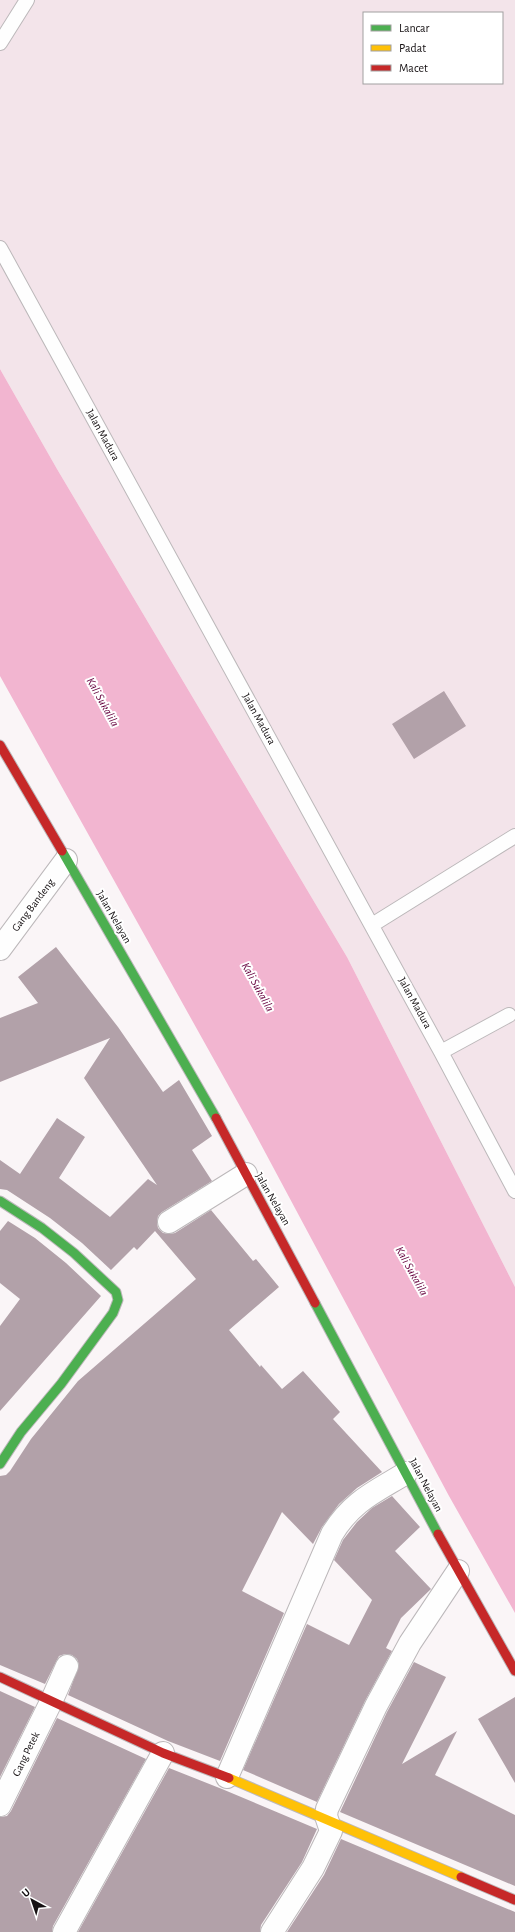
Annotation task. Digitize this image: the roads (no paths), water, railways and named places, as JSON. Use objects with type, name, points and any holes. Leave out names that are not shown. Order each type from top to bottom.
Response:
[{"type":"street","name":"Jalan Nelayan","points":[[0,745],[203,1094],[276,1227],[458,1571],[515,1671]]},
{"type":"street","name":"Gang Bandeng","points":[[0,949],[66,860]]},
{"type":"street","points":[[169,1222],[246,1174]]},
{"type":"street","points":[[0,1200],[42,1228],[74,1253],[118,1295],[118,1303],[113,1313],[61,1384],[21,1432],[0,1464]]},
{"type":"street","points":[[227,1777],[332,1534],[345,1514],[355,1504],[406,1472]]},
{"type":"street","points":[[272,1932],[313,1868],[331,1831],[325,1813],[376,1706],[410,1643],[458,1571]]},
{"type":"street","name":"Gang Petek","points":[[0,1805],[51,1702],[67,1666]]},
{"type":"street","points":[[0,1677],[163,1753],[227,1777],[515,1900]]},
{"type":"street","points":[[64,1932],[163,1753]]},
{"type":"lane","points":[[0,43],[27,0]]},
{"type":"lane","name":"Jalan Madura","points":[[0,248],[441,1052],[515,1191]]},
{"type":"lane","points":[[372,926],[515,836]]},
{"type":"lane","points":[[441,1052],[509,1015]]},
{"type":"water","name":"Kali Sukalila","points":[[0,369],[57,469],[347,957],[515,1287],[515,1613],[449,1496],[251,1126],[0,676]]}]
